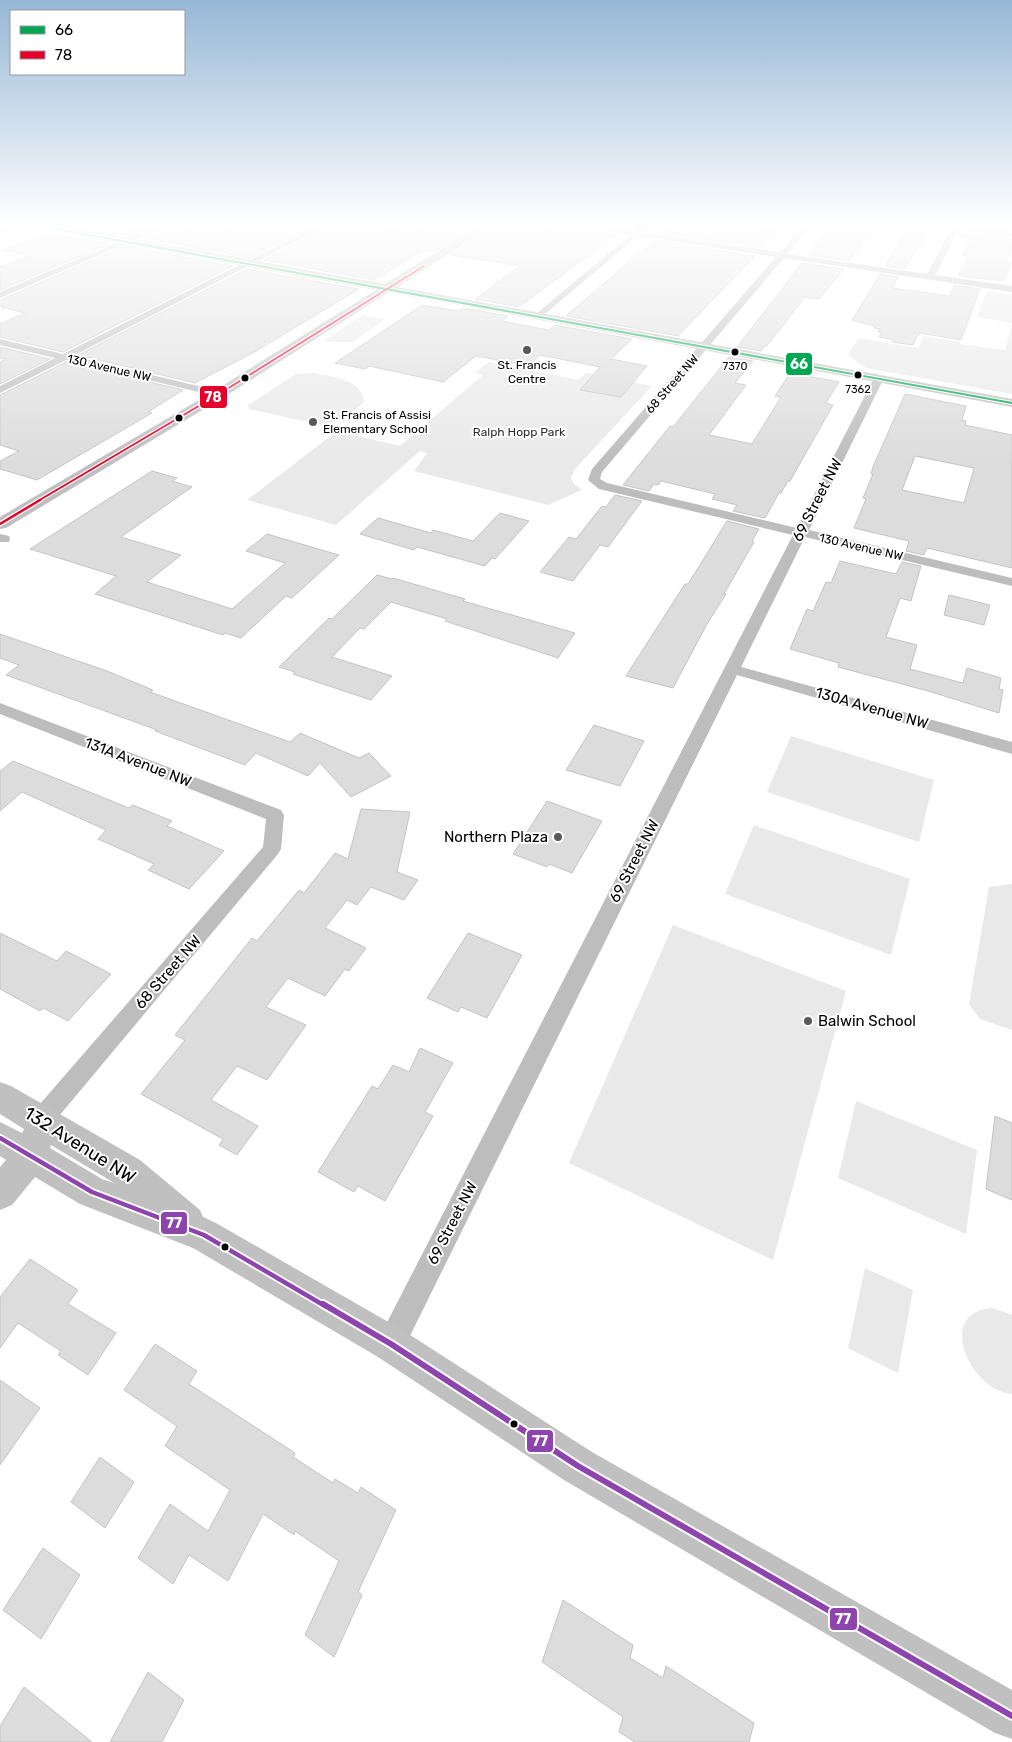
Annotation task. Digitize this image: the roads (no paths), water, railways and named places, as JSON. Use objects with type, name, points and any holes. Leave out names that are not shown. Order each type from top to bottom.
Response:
[{"type":"street","points":[[0,390],[173,302]]},
{"type":"street","points":[[1,536],[122,453],[367,302]]},
{"type":"street","points":[[462,302],[1012,403]]},
{"type":"street","points":[[539,316],[555,302]]},
{"type":"street","name":"68 Street NW","points":[[594,480],[596,472],[741,302]]},
{"type":"street","name":"130 Avenue NW","points":[[0,342],[219,394]]},
{"type":"street","name":"69 Street NW","points":[[391,1344],[879,378]]},
{"type":"street","name":"130 Avenue NW","points":[[594,480],[603,486],[1012,582]]},
{"type":"street","name":"130A Avenue NW","points":[[732,669],[1012,748]]},
{"type":"street","name":"131A Avenue NW","points":[[0,708],[275,815]]},
{"type":"street","name":"68 Street NW","points":[[0,1193],[9,1145],[41,1120],[272,849],[275,815]]},
{"type":"street","name":"132 Avenue NW","points":[[0,1097],[128,1172],[204,1235]]},
{"type":"street","name":"132 Avenue NW","points":[[9,1145],[92,1192],[204,1235],[391,1344],[578,1466],[1012,1716]]},
{"type":"place","name":"St. Francis Centre","points":[[527,350]]},
{"type":"place","name":"7370","points":[[735,352]]},
{"type":"place","name":"7362","points":[[858,375]]},
{"type":"place","name":"St. Francis of Assisi Elementary School","points":[[313,422]]},
{"type":"place","name":"Northern Plaza","points":[[558,837]]},
{"type":"place","name":"Balwin School","points":[[808,1021]]},
{"type":"park label","name":"Ralph Hopp Park","points":[[519,432]]}]
